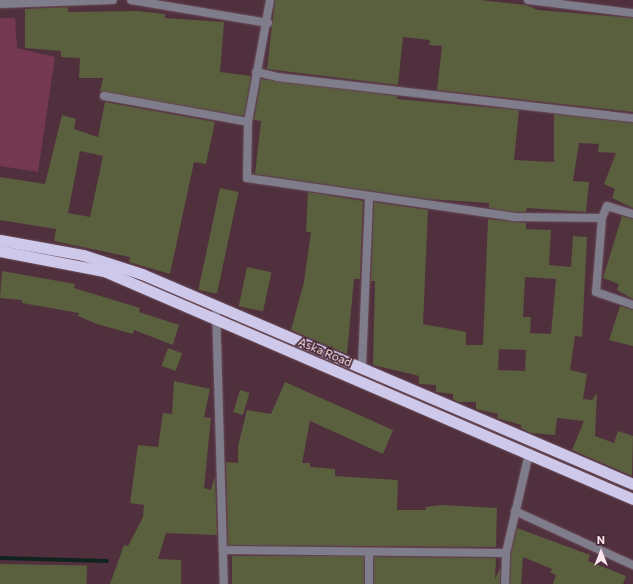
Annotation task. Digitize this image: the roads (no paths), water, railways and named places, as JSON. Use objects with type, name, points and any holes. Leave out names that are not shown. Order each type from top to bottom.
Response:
[{"type":"highway","points":[[0,240],[83,255],[142,274],[362,366],[456,411],[633,484]]},
{"type":"highway","name":"Aska Road","points":[[0,251],[104,271],[633,499]]},
{"type":"street","points":[[0,4],[113,0]]},
{"type":"street","points":[[131,0],[268,23]]},
{"type":"street","points":[[270,0],[268,23],[256,72],[248,122],[248,178],[513,217],[602,218]]},
{"type":"street","points":[[528,0],[633,13]]},
{"type":"street","points":[[256,72],[277,77],[633,118]]},
{"type":"street","points":[[104,96],[248,122]]},
{"type":"street","points":[[362,366],[369,196]]},
{"type":"street","points":[[633,214],[607,206],[602,218],[596,292],[633,305]]},
{"type":"street","points":[[216,305],[214,318],[224,550],[224,584]]},
{"type":"street","points":[[505,584],[506,553],[514,511],[529,453]]},
{"type":"street","points":[[514,511],[633,565]]},
{"type":"street","points":[[224,550],[369,553],[506,553]]},
{"type":"street","points":[[369,553],[369,584]]},
{"type":"waterway","points":[[0,558],[107,561]]}]
